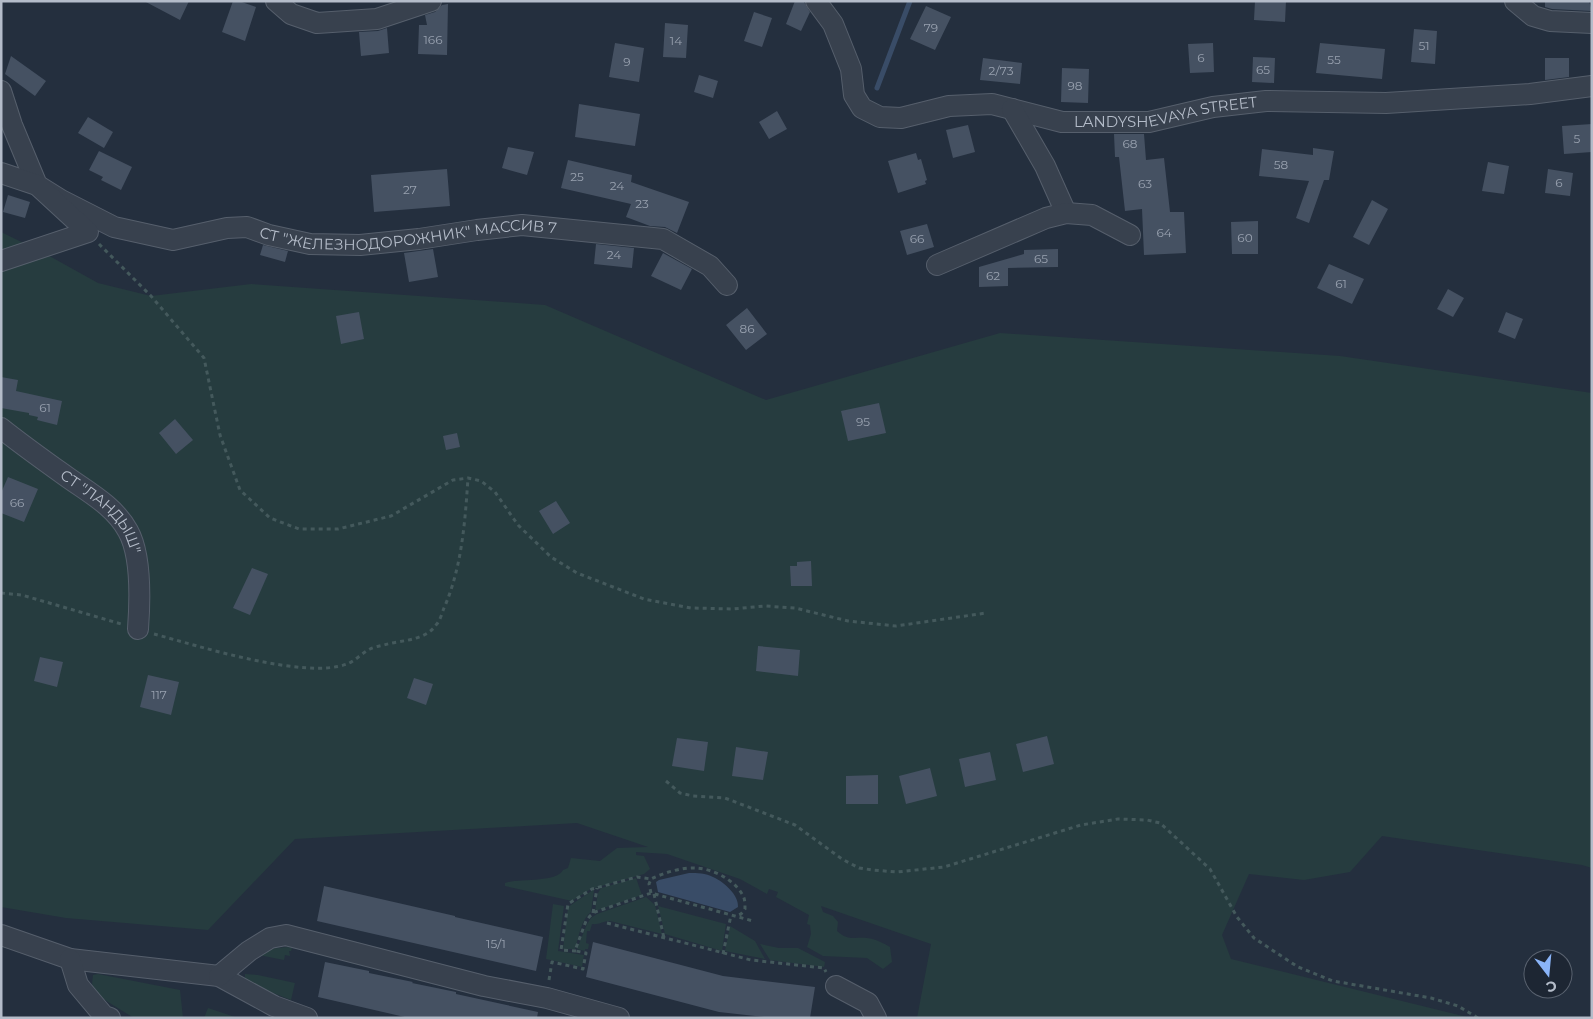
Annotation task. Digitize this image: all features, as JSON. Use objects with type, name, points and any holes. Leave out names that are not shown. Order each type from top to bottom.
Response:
[{"type":"street","points":[[276,1],[291,14],[317,23],[377,19],[431,1]]},
{"type":"street","name":"LANDYSHEVAYA STREET","points":[[816,1],[833,24],[851,69],[854,95],[862,108],[880,117],[901,118],[948,106],[992,104],[1062,122],[1149,122],[1213,107],[1266,101],[1386,103],[1530,94],[1592,86]]},
{"type":"street","points":[[1515,1],[1533,16],[1550,21],[1592,23]]},
{"type":"street","points":[[1,91],[12,125],[37,185]]},
{"type":"street","points":[[1012,109],[1045,166],[1066,213]]},
{"type":"street","points":[[1,173],[37,185],[88,232],[1,261]]},
{"type":"street","name":"СТ \"ЖЕЛЕЗНОДОРОЖНИК\" МАССИВ 7","points":[[37,185],[114,228],[173,240],[227,228],[247,227],[269,235],[310,244],[360,245],[522,226],[663,239],[710,266],[726,285]]},
{"type":"street","points":[[938,265],[1046,218],[1066,213],[1092,215],[1130,234]]},
{"type":"street","name":"СТ \"ЛАНДЫШ\"","points":[[1,428],[107,504],[128,531],[138,563],[138,629]]},
{"type":"street","points":[[1,935],[70,959],[219,976],[274,1006],[307,1018]]},
{"type":"street","points":[[219,976],[249,950],[270,938],[286,935],[484,986],[547,998],[619,1018]]},
{"type":"street","points":[[70,959],[78,985],[104,1016],[110,1018]]},
{"type":"street","points":[[836,986],[868,1003],[876,1018]]},
{"type":"path","points":[[88,232],[151,296],[204,358],[220,435],[240,490],[270,518],[299,529],[338,529],[391,516],[453,480],[468,478],[482,480],[495,492],[518,525],[551,557],[577,573],[644,599],[691,608],[733,609],[766,606],[795,608],[848,621],[896,626],[986,614]]},
{"type":"path","points":[[1,592],[22,595],[232,654],[286,665],[323,668],[348,664],[371,649],[399,640],[428,634],[437,625],[449,596],[463,540],[468,478]]},
{"type":"path","points":[[666,781],[680,793],[693,796],[725,798],[795,825],[842,859],[859,868],[873,870],[897,872],[944,867],[1081,825],[1118,819],[1146,820],[1160,823],[1210,869],[1237,917],[1254,938],[1298,967],[1333,981],[1431,998],[1458,1006],[1478,1018]]},
{"type":"path","points":[[547,998],[552,962],[583,969],[586,953],[561,950],[568,904],[592,890],[637,877],[651,879],[683,869],[695,868],[711,871],[736,886],[744,898],[746,909],[736,917]]},
{"type":"path","points":[[651,879],[649,884],[664,938]]},
{"type":"path","points":[[593,914],[597,888]]},
{"type":"path","points":[[576,951],[586,921],[593,914],[653,894],[753,922]]},
{"type":"path","points":[[723,954],[731,915]]},
{"type":"path","points":[[607,923],[723,954],[782,964],[824,968],[836,986]]},
{"type":"green space","points":[[1,232],[98,283],[151,296],[251,284],[545,305],[766,400],[1000,333],[1340,356],[1592,393],[1592,868],[1382,836],[1350,872],[1304,880],[1249,874],[1222,935],[1231,959],[1471,1018],[917,1018],[931,944],[821,906],[823,912],[833,916],[838,922],[837,931],[841,934],[851,938],[873,939],[890,947],[892,962],[883,969],[867,958],[823,956],[807,947],[811,934],[810,925],[807,924],[809,915],[776,897],[778,892],[769,889],[767,894],[740,879],[667,854],[636,852],[636,855],[644,856],[650,869],[644,874],[591,889],[572,901],[505,886],[505,883],[553,877],[568,868],[571,858],[600,861],[617,848],[648,847],[577,823],[295,839],[208,930],[66,918],[1,907]]},
{"type":"green space","points":[[636,878],[642,895],[595,911],[598,893],[601,888]]},
{"type":"green space","points":[[593,890],[591,912],[583,924],[575,949],[563,949],[568,907]]},
{"type":"green space","points":[[646,897],[655,905],[662,934],[608,921],[592,924],[590,931],[587,931],[586,943],[589,944],[588,949],[585,949],[585,951],[577,949],[591,918],[597,914]]},
{"type":"green space","points":[[553,904],[564,906],[558,951],[584,955],[582,967],[546,959]]},
{"type":"green space","points":[[658,906],[726,924],[722,951],[665,934]]},
{"type":"green space","points":[[730,926],[755,941],[765,959],[725,951]]},
{"type":"green space","points":[[760,944],[779,948],[798,948],[825,962],[824,967],[770,960]]},
{"type":"green space","points":[[292,948],[289,951],[290,956],[285,955],[284,960],[259,955],[269,949]]},
{"type":"green space","points":[[98,974],[180,990],[183,1018],[134,1018],[95,993],[92,984],[93,975]]},
{"type":"green space","points":[[245,974],[295,983],[291,1000],[245,982]]},
{"type":"green space","points":[[208,1008],[238,1018],[204,1018]]},
{"type":"water","points":[[689,873],[707,875],[722,882],[736,898],[738,907],[730,912],[658,892],[656,882],[659,880]]},
{"type":"building","points":[[144,1],[189,1],[180,20]]},
{"type":"building","points":[[233,1],[239,1],[256,7],[245,41],[222,32]]},
{"type":"building","points":[[795,1],[804,2],[810,12],[801,31],[786,24]]},
{"type":"building","points":[[1255,1],[1286,1],[1285,22],[1254,20]]},
{"type":"building","points":[[1545,1],[1589,1],[1592,11],[1552,9],[1545,7]]},
{"type":"building","points":[[448,4],[447,55],[418,54],[419,25],[427,25],[425,15],[435,12],[442,5]]},
{"type":"building","points":[[926,6],[951,17],[935,50],[910,39]]},
{"type":"building","points":[[754,12],[772,18],[762,47],[744,41]]},
{"type":"building","points":[[665,23],[688,25],[686,58],[663,57]]},
{"type":"building","points":[[387,28],[389,53],[361,56],[359,32],[378,31]]},
{"type":"building","points":[[1414,29],[1437,31],[1435,64],[1411,62]]},
{"type":"building","points":[[615,43],[644,48],[639,82],[609,77]]},
{"type":"building","points":[[1213,43],[1214,72],[1190,73],[1188,44]]},
{"type":"building","points":[[1320,43],[1385,49],[1382,79],[1316,73]]},
{"type":"building","points":[[11,56],[46,81],[35,96],[5,74]]},
{"type":"building","points":[[1253,57],[1275,58],[1274,83],[1252,82]]},
{"type":"building","points":[[983,58],[1022,63],[1020,84],[980,80]]},
{"type":"building","points":[[1545,58],[1569,58],[1569,77],[1545,80]]},
{"type":"building","points":[[1062,68],[1089,69],[1088,103],[1061,102]]},
{"type":"building","points":[[699,75],[718,81],[713,98],[694,92]]},
{"type":"building","points":[[579,104],[640,114],[635,146],[575,137]]},
{"type":"building","points":[[777,111],[787,129],[769,139],[759,122]]},
{"type":"building","points":[[88,117],[113,132],[104,148],[78,133]]},
{"type":"building","points":[[1592,124],[1592,152],[1564,154],[1562,126]]},
{"type":"building","points":[[968,125],[975,152],[953,158],[946,130]]},
{"type":"building","points":[[1114,134],[1144,134],[1146,160],[1164,158],[1170,212],[1184,212],[1186,253],[1144,255],[1142,209],[1125,211],[1119,157],[1115,157]]},
{"type":"building","points":[[508,147],[534,152],[527,175],[502,168]]},
{"type":"building","points":[[1313,148],[1334,151],[1329,180],[1324,180],[1309,223],[1296,218],[1309,181],[1259,176],[1262,149],[1313,155]]},
{"type":"building","points":[[99,151],[132,167],[121,190],[101,180],[103,177],[89,170]]},
{"type":"building","points":[[916,153],[918,160],[921,159],[927,180],[925,181],[926,184],[898,193],[888,161]]},
{"type":"building","points":[[568,160],[632,175],[631,182],[689,202],[677,233],[665,227],[650,226],[626,217],[631,204],[561,188]]},
{"type":"building","points":[[1488,162],[1509,166],[1504,194],[1482,191]]},
{"type":"building","points":[[447,169],[450,206],[374,212],[371,175]]},
{"type":"building","points":[[1548,169],[1573,173],[1570,196],[1545,193]]},
{"type":"building","points":[[8,195],[30,202],[25,218],[3,212]]},
{"type":"building","points":[[1372,200],[1388,209],[1369,245],[1353,237]]},
{"type":"building","points":[[1258,221],[1258,254],[1232,254],[1231,222]]},
{"type":"building","points":[[927,224],[934,247],[907,255],[900,231]]},
{"type":"building","points":[[596,244],[634,248],[632,268],[594,264]]},
{"type":"building","points":[[263,245],[288,251],[285,262],[260,255]]},
{"type":"building","points":[[433,249],[438,277],[409,282],[404,253]]},
{"type":"building","points":[[1058,249],[1058,267],[1008,268],[1008,286],[979,287],[979,267],[1024,254],[1024,250]]},
{"type":"building","points":[[663,253],[692,269],[681,290],[651,276]]},
{"type":"building","points":[[1329,264],[1364,279],[1352,304],[1317,288]]},
{"type":"building","points":[[1448,289],[1464,298],[1453,317],[1437,309]]},
{"type":"building","points":[[747,308],[767,334],[746,350],[726,325]]},
{"type":"building","points":[[359,312],[364,339],[341,344],[336,316]]},
{"type":"building","points":[[1506,312],[1523,319],[1515,339],[1498,332]]},
{"type":"building","points":[[1,377],[18,380],[16,391],[62,401],[57,425],[37,420],[38,417],[29,415],[29,413],[1,408]]},
{"type":"building","points":[[879,403],[886,433],[848,441],[841,411]]},
{"type":"building","points":[[175,419],[193,440],[176,454],[159,433]]},
{"type":"building","points":[[457,433],[460,447],[446,450],[443,436]]},
{"type":"building","points":[[8,477],[38,489],[24,522],[1,513],[1,493]]},
{"type":"building","points":[[556,501],[570,523],[553,534],[539,511]]},
{"type":"building","points":[[811,561],[812,586],[791,586],[790,566],[797,566],[797,562]]},
{"type":"building","points":[[252,568],[268,574],[250,615],[233,608]]},
{"type":"building","points":[[758,646],[800,650],[798,676],[756,671]]},
{"type":"building","points":[[40,657],[63,662],[57,687],[34,681]]},
{"type":"building","points":[[148,675],[179,682],[171,715],[140,707]]},
{"type":"building","points":[[414,678],[433,684],[426,705],[407,698]]},
{"type":"building","points":[[1047,736],[1054,764],[1023,772],[1016,744]]},
{"type":"building","points":[[677,738],[708,742],[704,771],[672,766]]},
{"type":"building","points":[[736,747],[768,752],[763,780],[732,776]]},
{"type":"building","points":[[990,752],[996,780],[965,787],[959,759]]},
{"type":"building","points":[[930,768],[937,796],[906,804],[899,776]]},
{"type":"building","points":[[878,775],[878,804],[846,804],[846,776]]},
{"type":"building","points":[[324,886],[543,937],[536,971],[317,921]]},
{"type":"building","points":[[593,942],[723,976],[815,987],[810,1018],[774,1018],[719,1012],[586,977]]},
{"type":"building","points":[[325,962],[538,1012],[537,1018],[409,1018],[318,997]]},
{"type":"waterway","points":[[877,88],[910,1]]}]
